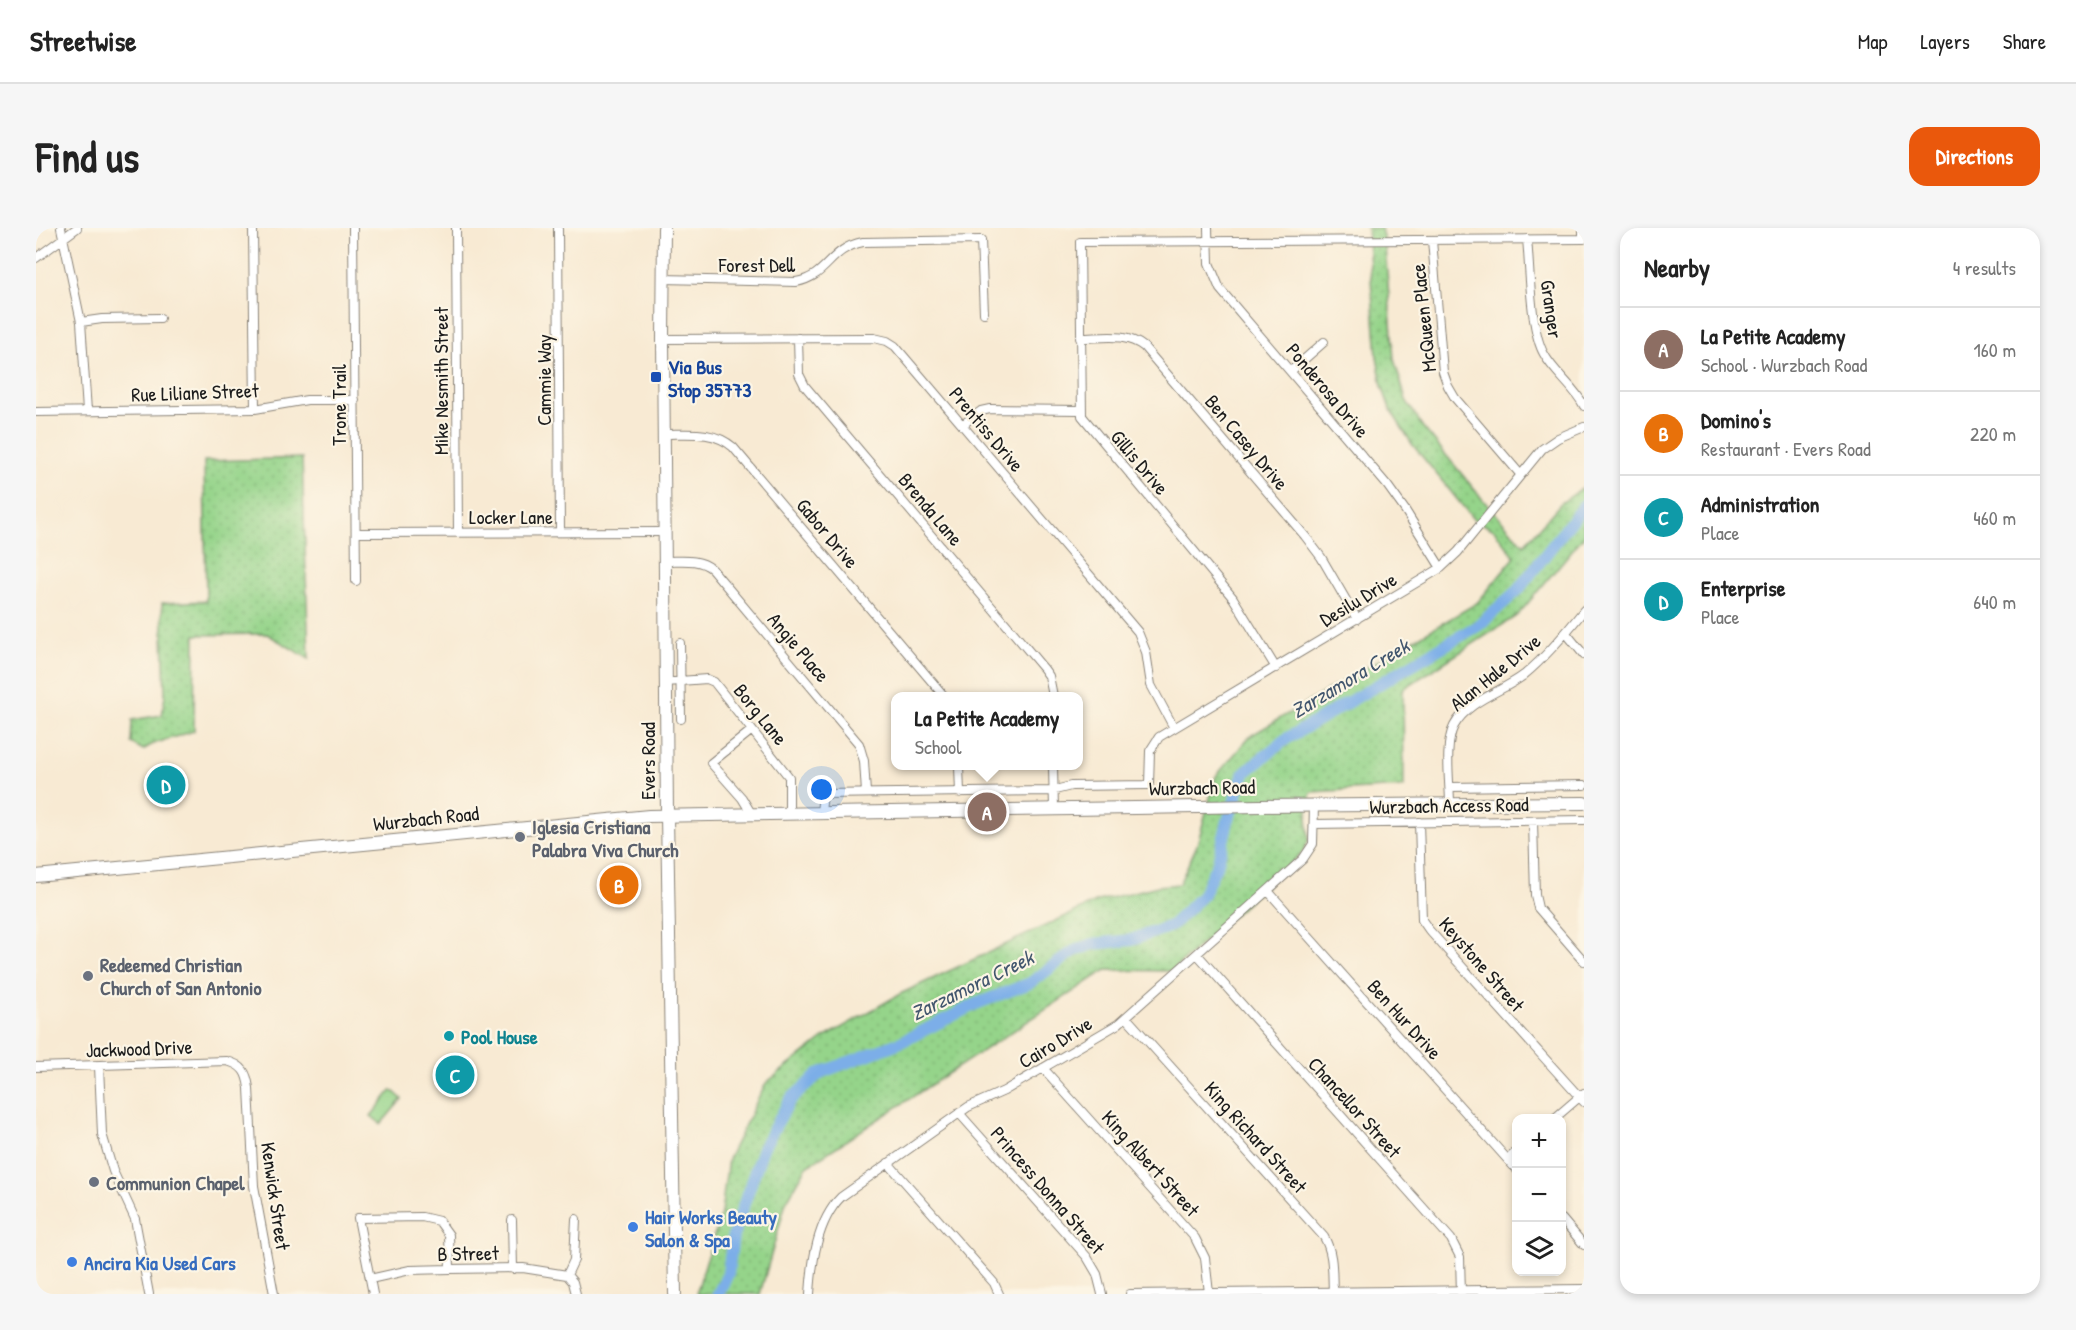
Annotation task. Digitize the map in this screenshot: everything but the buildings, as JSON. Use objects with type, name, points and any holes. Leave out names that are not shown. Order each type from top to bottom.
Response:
[{"type":"main road","name":"Evers Road","points":[[664,228],[667,815],[675,1294]]},
{"type":"main road","name":"Wurzbach Road","points":[[36,876],[667,815],[1584,803]]},
{"type":"street","points":[[61,228],[81,322],[87,411]]},
{"type":"street","points":[[36,258],[77,228]]},
{"type":"street","points":[[253,228],[255,409]]},
{"type":"street","name":"Trone Trail","points":[[353,228],[356,581]]},
{"type":"street","name":"Mike Nesmith Street","points":[[456,228],[458,533]]},
{"type":"street","name":"Cammie Way","points":[[558,228],[560,532]]},
{"type":"street","name":"Ponderosa Drive","points":[[1208,228],[1209,263],[1220,289],[1387,485],[1441,568]]},
{"type":"street","points":[[1208,242],[1584,239],[1583,228]]},
{"type":"street","name":"Granger","points":[[1527,239],[1538,340],[1547,359],[1584,406]]},
{"type":"street","name":"Forest Dell","points":[[663,279],[796,282],[809,279],[818,273],[837,253],[851,244],[981,240],[984,313]]},
{"type":"street","name":"McQueen Place","points":[[1432,240],[1442,364],[1448,386],[1455,398],[1520,474]]},
{"type":"street","name":"Gillis Drive","points":[[1208,242],[1080,242],[1081,410],[1086,424],[1233,598],[1276,668]]},
{"type":"street","points":[[81,322],[102,319],[160,318]]},
{"type":"street","name":"Ben Casey Drive","points":[[1080,338],[1122,337],[1132,339],[1144,347],[1305,536],[1321,557],[1357,619]]},
{"type":"street","name":"Brenda Lane","points":[[798,338],[800,379],[1044,669],[1049,676],[1052,692]]},
{"type":"street","name":"Prentiss Drive","points":[[663,339],[874,338],[887,341],[895,346],[1138,632],[1146,652],[1153,692],[1174,728]]},
{"type":"street","points":[[1290,371],[1324,342]]},
{"type":"street","name":"Rue Liliane Street","points":[[36,412],[255,409],[307,400],[355,400]]},
{"type":"street","points":[[962,425],[981,411],[990,409],[1081,410]]},
{"type":"street","name":"Desilu Drive","points":[[1149,785],[1150,751],[1160,737],[1441,568],[1458,552],[1535,456],[1550,443],[1584,428]]},
{"type":"street","name":"Gabor Drive","points":[[664,434],[714,435],[733,447],[941,692]]},
{"type":"street","name":"Locker Lane","points":[[356,533],[666,532]]},
{"type":"street","name":"Angie Place","points":[[666,561],[695,561],[706,564],[712,569],[859,744],[864,761],[866,793]]},
{"type":"street","name":"Alan Hale Drive","points":[[1450,804],[1449,738],[1459,719],[1474,705],[1521,677],[1546,655],[1584,610]]},
{"type":"street","points":[[1566,633],[1584,655]]},
{"type":"street","points":[[680,644],[681,719]]},
{"type":"street","name":"Borg Lane","points":[[666,682],[707,679],[714,682],[789,777],[789,813]]},
{"type":"street","points":[[751,813],[742,798],[711,763],[752,730]]},
{"type":"street","points":[[960,770],[960,792]]},
{"type":"street","points":[[1053,770],[1054,809]]},
{"type":"street","name":"Wurzbach Road","points":[[821,812],[823,794],[1053,791],[1071,786],[1149,785]]},
{"type":"street","name":"Wurzbach Access Road","points":[[1449,787],[1584,785]]},
{"type":"street","name":"Cairo Drive","points":[[810,1294],[822,1226],[828,1213],[841,1197],[977,1101],[999,1094],[1118,1024],[1303,859],[1313,843],[1314,805]]},
{"type":"street","name":"Wurzbach Access Road","points":[[1314,824],[1584,820]]},
{"type":"street","points":[[1533,821],[1535,895],[1538,908],[1584,961]]},
{"type":"street","name":"Keystone Street","points":[[1419,822],[1422,920],[1582,1098]]},
{"type":"street","name":"Ben Hur Drive","points":[[1268,891],[1515,1168]]},
{"type":"street","name":"Chancellor Street","points":[[1197,954],[1451,1239],[1460,1257],[1461,1292]]},
{"type":"street","name":"King Richard Street","points":[[1126,1017],[1324,1237],[1332,1258],[1333,1292]]},
{"type":"street","name":"Jackwood Drive","points":[[36,1067],[227,1061],[241,1067]]},
{"type":"street","points":[[99,1066],[102,1134],[113,1171],[135,1219],[149,1294]]},
{"type":"street","name":"Kenwick Street","points":[[241,1067],[247,1076],[249,1088],[255,1196],[274,1294]]},
{"type":"street","name":"King Albert Street","points":[[1043,1068],[1195,1238],[1205,1258],[1209,1293]]},
{"type":"street","points":[[1561,1114],[1582,1098]]},
{"type":"street","name":"Princess Donna Street","points":[[959,1113],[1091,1262],[1100,1280],[1102,1294]]},
{"type":"street","points":[[1508,1160],[1512,1156]]},
{"type":"street","points":[[888,1163],[994,1283],[999,1294]]},
{"type":"street","points":[[373,1294],[358,1218],[422,1217],[439,1221],[449,1235],[450,1269]]},
{"type":"street","points":[[576,1219],[573,1260],[567,1275],[573,1282],[576,1294]]},
{"type":"street","points":[[512,1220],[513,1269]]},
{"type":"street","points":[[1565,1222],[1584,1245]]},
{"type":"street","name":"B Street","points":[[370,1279],[410,1270],[450,1269],[536,1269],[567,1275]]},
{"type":"street","points":[[1130,1294],[1584,1289]]},
{"type":"green space","points":[[1367,228],[1381,228],[1385,247],[1394,359],[1406,400],[1422,426],[1524,545],[1560,504],[1584,487],[1584,536],[1518,615],[1403,689],[1404,787],[1311,792],[1307,818],[1309,839],[1303,852],[1172,971],[1106,970],[807,1166],[786,1202],[760,1294],[696,1294],[721,1213],[728,1159],[766,1083],[825,1037],[900,994],[1098,901],[1158,886],[1179,884],[1197,845],[1216,776],[1250,736],[1477,603],[1515,557],[1494,530],[1473,519],[1412,444],[1390,409],[1382,386],[1377,357]]},
{"type":"green space","points":[[302,458],[309,659],[267,634],[195,635],[194,731],[153,744],[143,750],[131,743],[132,720],[162,715],[165,695],[162,603],[206,601],[204,461]]},
{"type":"green space","points":[[392,1090],[402,1099],[381,1124],[371,1116]]},
{"type":"waterway","name":"Zarzamora Creek","points":[[718,1294],[728,1273],[733,1236],[763,1148],[790,1100],[820,1073],[901,1042],[976,1004],[1030,983],[1074,951],[1093,944],[1131,940],[1171,926],[1202,896],[1218,862],[1228,821],[1244,773],[1286,739],[1479,625],[1518,590],[1584,505]]},
{"type":"place","name":"Via Bus Stop 35773","points":[[656,377]]},
{"type":"place","name":"Enterprise","points":[[166,785]]},
{"type":"place","name":"La Petite Academy","points":[[987,812]]},
{"type":"place","name":"Iglesia Cristiana Palabra Viva Church","points":[[520,837]]},
{"type":"place","name":"Domino's","points":[[619,885]]},
{"type":"place","name":"Redeemed Christian Church of San Antonio","points":[[88,976]]},
{"type":"place","name":"Pool House","points":[[449,1036]]},
{"type":"place","name":"Administration","points":[[455,1075]]},
{"type":"place","name":"Communion Chapel","points":[[94,1182]]},
{"type":"place","name":"Hair Works Beauty Salon & Spa","points":[[633,1227]]},
{"type":"place","name":"Ancira Kia Used Cars","points":[[72,1262]]}]
